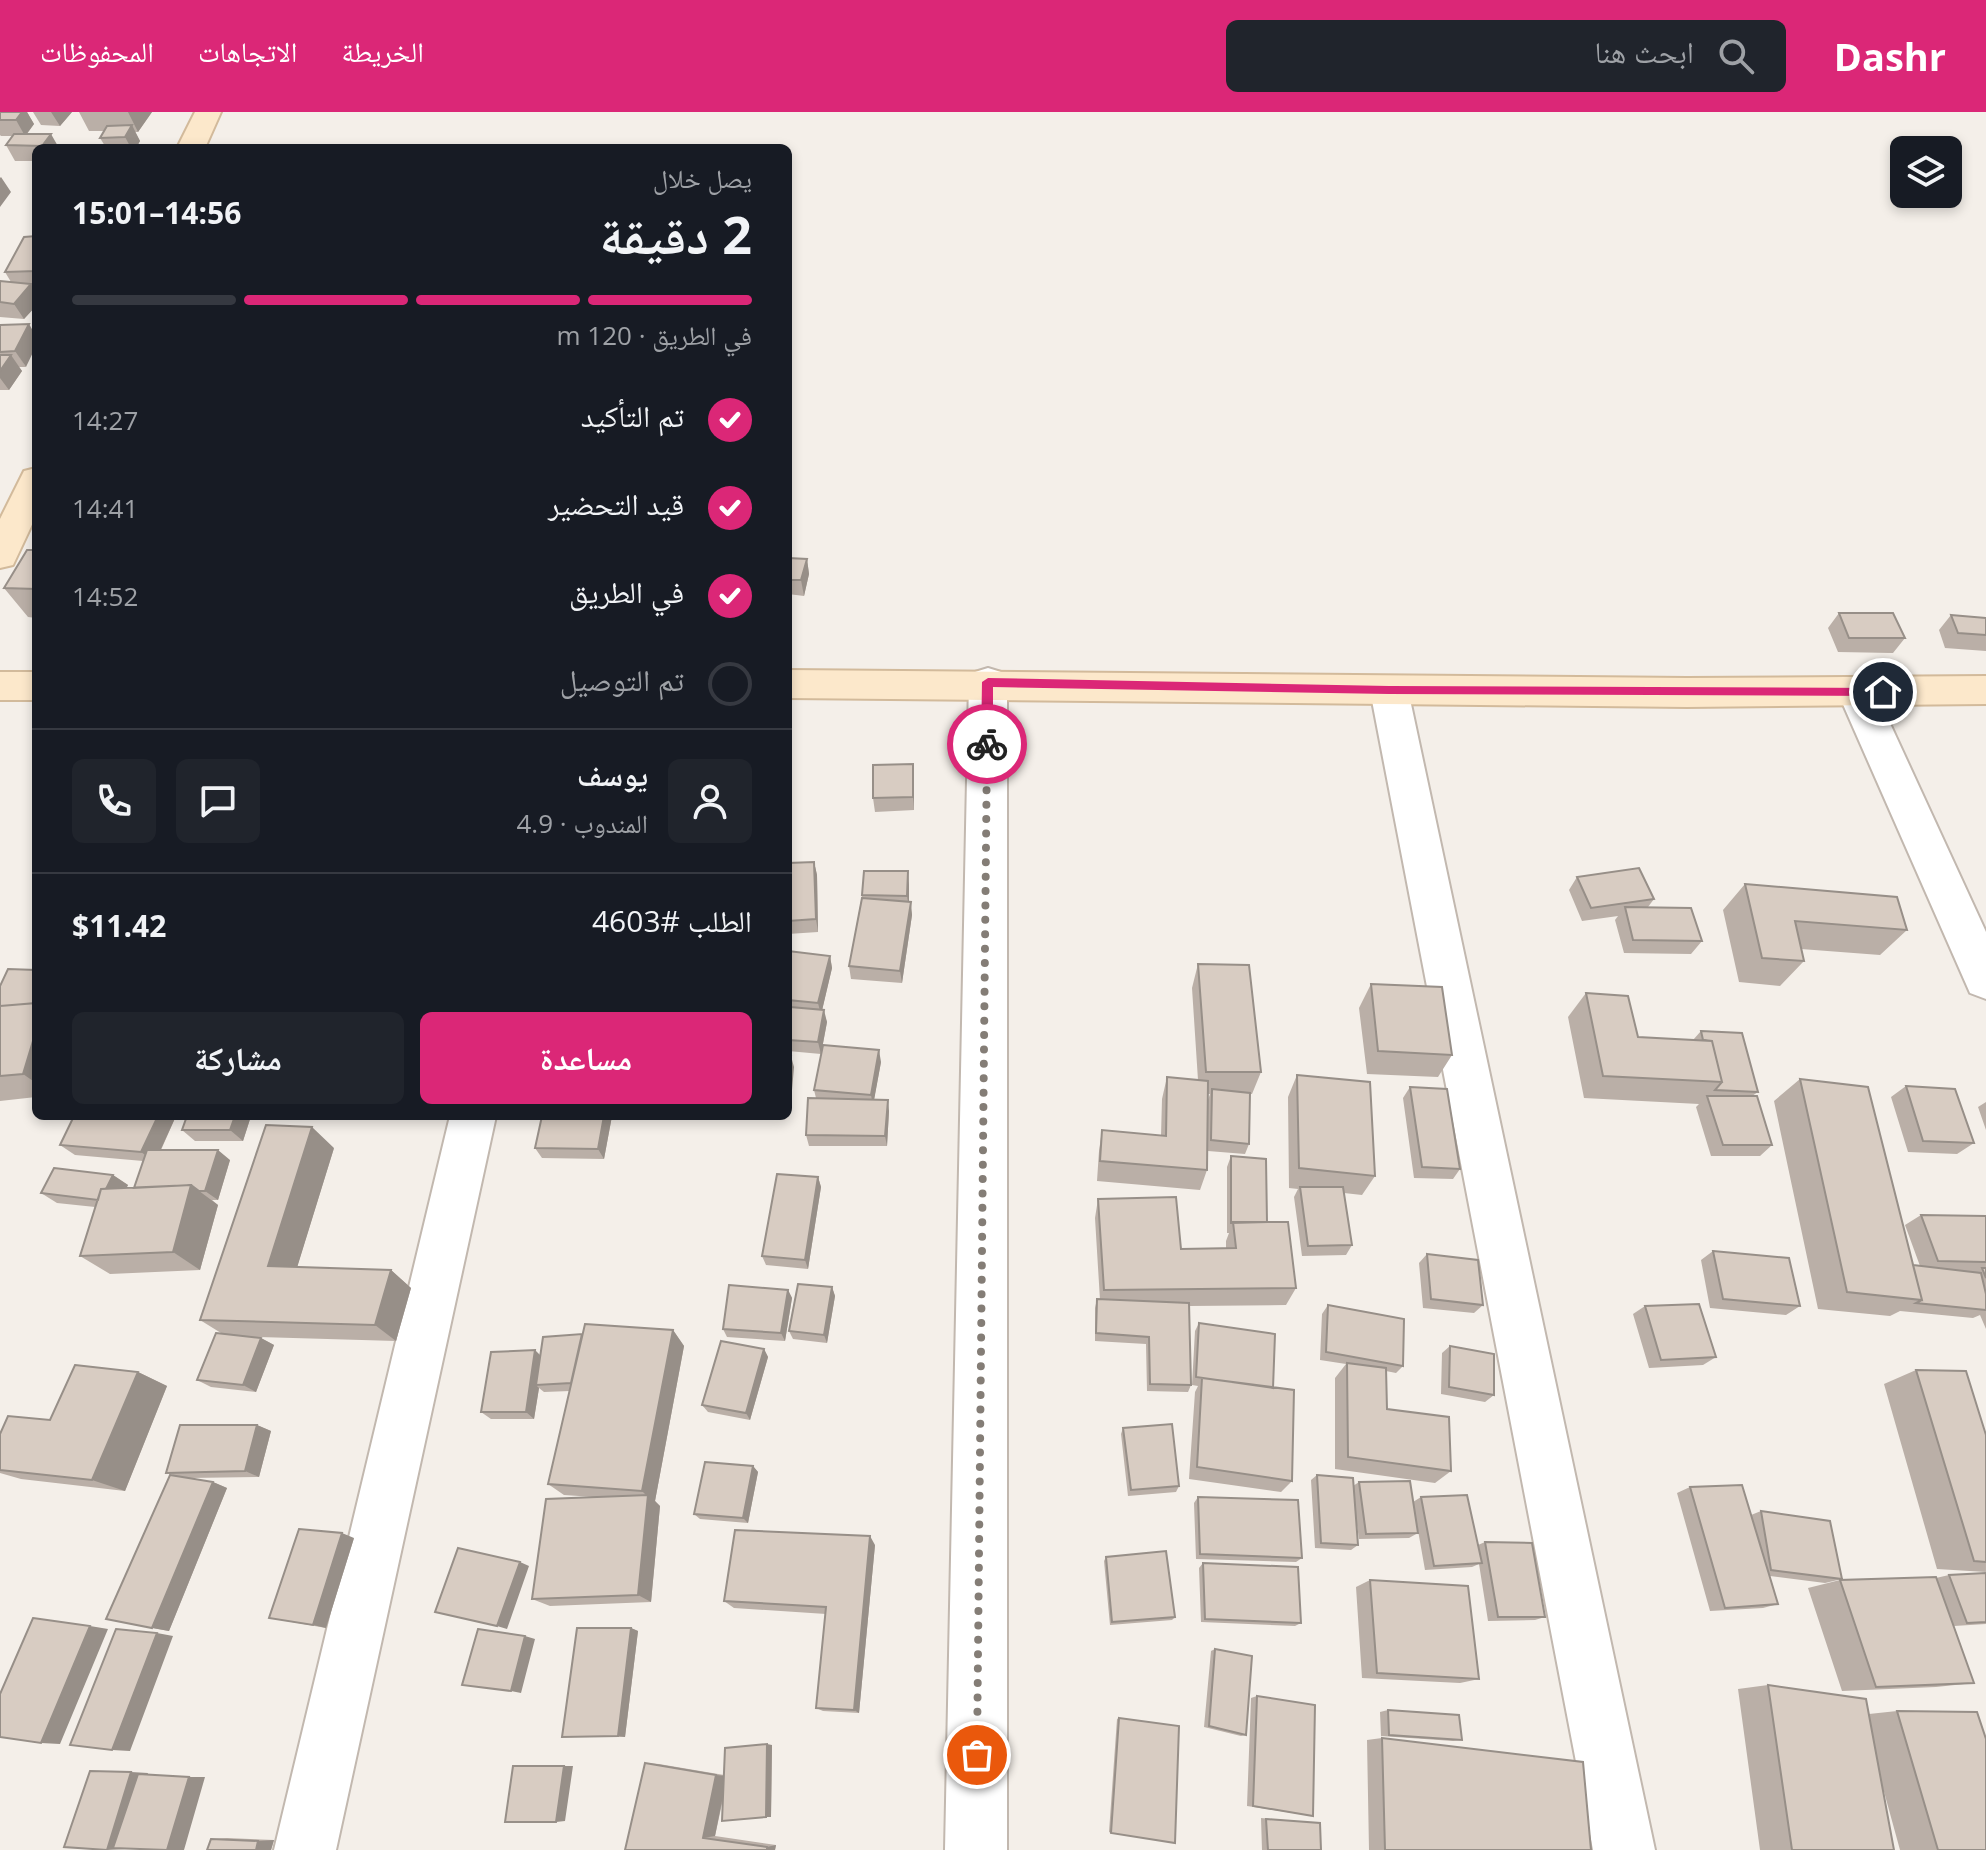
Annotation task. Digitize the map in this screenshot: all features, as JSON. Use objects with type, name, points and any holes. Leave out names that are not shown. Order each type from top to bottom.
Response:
[{"type":"main road","points":[[193,144],[208,112]]},
{"type":"main road","points":[[0,556],[32,488]]},
{"type":"main road","points":[[792,684],[988,682],[1389,690],[1857,693],[1986,690]]},
{"type":"main road","points":[[0,686],[32,686]]},
{"type":"street","points":[[976,1850],[988,682]]},
{"type":"street","points":[[1389,690],[1624,1850]]},
{"type":"street","points":[[1857,693],[1986,980]]},
{"type":"street","points":[[305,1850],[472,1120]]},
{"type":"building","points":[[0,112],[22,112],[16,120],[0,120]]},
{"type":"building","points":[[132,125],[125,137],[100,138],[107,126]]},
{"type":"building","points":[[14,134],[51,134],[44,144],[6,145]]},
{"type":"building","points":[[32,236],[32,271],[5,272],[24,237]]},
{"type":"building","points":[[0,281],[31,284],[14,304],[0,302]]},
{"type":"building","points":[[29,324],[15,351],[0,352],[0,325]]},
{"type":"building","points":[[0,355],[11,355],[0,371]]},
{"type":"building","points":[[27,550],[32,550],[32,589],[4,588]]},
{"type":"building","points":[[792,558],[807,559],[801,580],[792,580]]},
{"type":"building","points":[[1839,613],[1893,613],[1905,638],[1849,638]]},
{"type":"building","points":[[1951,615],[1986,618],[1986,635],[1958,633]]},
{"type":"building","points":[[913,764],[913,797],[873,798],[873,765]]},
{"type":"building","points":[[814,862],[816,919],[792,921],[792,863]]},
{"type":"building","points":[[1639,868],[1654,899],[1591,908],[1577,877]]},
{"type":"building","points":[[864,871],[908,871],[907,896],[862,895]]},
{"type":"building","points":[[1745,884],[1897,897],[1907,930],[1795,921],[1804,961],[1762,958]]},
{"type":"building","points":[[862,898],[911,902],[900,971],[849,966]]},
{"type":"building","points":[[1625,907],[1691,908],[1702,941],[1633,940]]},
{"type":"building","points":[[792,951],[830,956],[818,1003],[792,1000]]},
{"type":"building","points":[[1198,964],[1249,965],[1261,1072],[1206,1072]]},
{"type":"building","points":[[8,969],[32,970],[32,1003],[0,1006],[0,986]]},
{"type":"building","points":[[1371,984],[1442,987],[1452,1055],[1378,1051]]},
{"type":"building","points":[[1586,993],[1628,996],[1638,1037],[1712,1041],[1722,1082],[1603,1076]]},
{"type":"building","points":[[32,1003],[32,1044],[23,1074],[0,1076],[0,1006]]},
{"type":"building","points":[[792,1007],[824,1010],[818,1042],[792,1040]]},
{"type":"building","points":[[1701,1031],[1742,1033],[1758,1092],[1715,1090],[1722,1082],[1712,1041],[1703,1040]]},
{"type":"building","points":[[823,1045],[879,1050],[871,1095],[814,1090]]},
{"type":"building","points":[[1297,1075],[1370,1082],[1375,1176],[1299,1168]]},
{"type":"building","points":[[1167,1077],[1208,1081],[1207,1170],[1100,1161],[1102,1130],[1166,1136]]},
{"type":"building","points":[[1800,1079],[1868,1087],[1922,1300],[1847,1292]]},
{"type":"building","points":[[1906,1086],[1955,1089],[1974,1143],[1923,1141]]},
{"type":"building","points":[[1410,1087],[1447,1089],[1460,1169],[1422,1167]]},
{"type":"building","points":[[1212,1089],[1250,1093],[1249,1144],[1211,1140]]},
{"type":"building","points":[[1707,1096],[1757,1096],[1772,1145],[1723,1145]]},
{"type":"building","points":[[808,1098],[888,1100],[885,1136],[806,1135]]},
{"type":"building","points":[[72,1120],[156,1120],[141,1152],[60,1145]]},
{"type":"building","points":[[186,1120],[234,1120],[230,1130],[182,1130]]},
{"type":"building","points":[[541,1120],[603,1120],[598,1149],[535,1148]]},
{"type":"building","points":[[266,1125],[312,1127],[268,1266],[391,1270],[375,1325],[200,1320]]},
{"type":"building","points":[[147,1150],[218,1150],[205,1191],[191,1185],[134,1188]]},
{"type":"building","points":[[1231,1156],[1266,1159],[1267,1222],[1231,1223]]},
{"type":"building","points":[[54,1168],[113,1175],[106,1189],[101,1189],[98,1200],[41,1193]]},
{"type":"building","points":[[777,1174],[818,1177],[805,1260],[762,1256]]},
{"type":"building","points":[[191,1185],[173,1252],[80,1256],[101,1189]]},
{"type":"building","points":[[1300,1187],[1343,1187],[1352,1245],[1308,1246]]},
{"type":"building","points":[[1176,1197],[1181,1249],[1236,1248],[1233,1222],[1288,1222],[1296,1288],[1104,1290],[1098,1199]]},
{"type":"building","points":[[1921,1215],[1986,1216],[1986,1262],[1938,1261]]},
{"type":"building","points":[[1713,1251],[1789,1258],[1800,1306],[1723,1299]]},
{"type":"building","points":[[1427,1254],[1478,1260],[1483,1305],[1431,1299]]},
{"type":"building","points":[[1913,1265],[1981,1273],[1986,1310],[1916,1303],[1922,1300]]},
{"type":"building","points":[[798,1284],[832,1287],[824,1335],[789,1331]]},
{"type":"building","points":[[729,1285],[788,1290],[781,1333],[723,1329]]},
{"type":"building","points":[[1097,1299],[1189,1303],[1191,1385],[1150,1384],[1149,1337],[1096,1333]]},
{"type":"building","points":[[1699,1304],[1716,1357],[1661,1360],[1645,1306]]},
{"type":"building","points":[[1328,1305],[1404,1319],[1403,1366],[1326,1352]]},
{"type":"building","points":[[1199,1323],[1275,1334],[1273,1388],[1196,1377]]},
{"type":"building","points":[[585,1324],[673,1330],[642,1491],[548,1484]]},
{"type":"building","points":[[216,1333],[261,1338],[243,1385],[197,1380]]},
{"type":"building","points":[[582,1334],[571,1383],[536,1385],[543,1337]]},
{"type":"building","points":[[721,1341],[764,1349],[746,1413],[702,1405]]},
{"type":"building","points":[[1450,1346],[1494,1354],[1494,1395],[1449,1387]]},
{"type":"building","points":[[535,1350],[526,1412],[481,1412],[491,1352]]},
{"type":"building","points":[[1347,1363],[1386,1368],[1387,1409],[1449,1417],[1451,1471],[1348,1457]]},
{"type":"building","points":[[75,1365],[138,1372],[92,1480],[0,1470],[0,1434],[8,1416],[50,1420]]},
{"type":"building","points":[[1916,1370],[1966,1371],[1986,1435],[1986,1562],[1974,1561]]},
{"type":"building","points":[[1202,1378],[1294,1390],[1292,1481],[1197,1467]]},
{"type":"building","points":[[1172,1424],[1179,1486],[1131,1490],[1123,1428]]},
{"type":"building","points":[[180,1425],[257,1425],[245,1471],[166,1473]]},
{"type":"building","points":[[705,1462],[753,1466],[743,1518],[694,1514]]},
{"type":"building","points":[[170,1475],[213,1482],[152,1628],[106,1619]]},
{"type":"building","points":[[1317,1475],[1353,1478],[1358,1545],[1321,1543]]},
{"type":"building","points":[[1410,1481],[1418,1533],[1366,1534],[1359,1482]]},
{"type":"building","points":[[1742,1485],[1778,1604],[1725,1608],[1690,1487]]},
{"type":"building","points":[[648,1495],[638,1595],[532,1599],[546,1499]]},
{"type":"building","points":[[1467,1495],[1482,1563],[1434,1566],[1421,1497]]},
{"type":"building","points":[[1198,1497],[1298,1500],[1302,1558],[1200,1554]]},
{"type":"building","points":[[1761,1511],[1830,1521],[1842,1579],[1771,1570]]},
{"type":"building","points":[[299,1529],[342,1533],[313,1625],[269,1618]]},
{"type":"building","points":[[735,1530],[870,1536],[854,1710],[816,1708],[826,1607],[724,1601]]},
{"type":"building","points":[[1485,1542],[1532,1543],[1545,1617],[1498,1617]]},
{"type":"building","points":[[458,1548],[520,1562],[497,1626],[435,1612]]},
{"type":"building","points":[[1166,1551],[1175,1617],[1112,1622],[1106,1557]]},
{"type":"building","points":[[1203,1563],[1298,1567],[1301,1623],[1205,1619]]},
{"type":"building","points":[[1986,1573],[1986,1622],[1967,1623],[1949,1575]]},
{"type":"building","points":[[1936,1577],[1974,1683],[1876,1687],[1840,1580]]},
{"type":"building","points":[[1370,1580],[1468,1586],[1479,1679],[1377,1673]]},
{"type":"building","points":[[33,1618],[90,1626],[41,1743],[0,1737],[0,1694]]},
{"type":"building","points":[[577,1628],[631,1628],[618,1736],[562,1737]]},
{"type":"building","points":[[116,1629],[157,1633],[112,1750],[70,1745]]},
{"type":"building","points":[[478,1629],[525,1636],[511,1691],[462,1685]]},
{"type":"building","points":[[1215,1649],[1252,1656],[1246,1735],[1209,1726]]},
{"type":"building","points":[[1768,1685],[1866,1699],[1894,1850],[1792,1850]]},
{"type":"building","points":[[1257,1696],[1315,1705],[1313,1816],[1253,1806]]},
{"type":"building","points":[[1388,1710],[1459,1715],[1462,1740],[1389,1735]]},
{"type":"building","points":[[1897,1711],[1977,1712],[1986,1739],[1986,1850],[1938,1850]]},
{"type":"building","points":[[1119,1718],[1179,1726],[1175,1843],[1111,1833]]},
{"type":"building","points":[[1382,1738],[1583,1762],[1591,1850],[1385,1850]]},
{"type":"building","points":[[767,1744],[766,1817],[722,1821],[725,1748]]},
{"type":"building","points":[[645,1763],[716,1775],[703,1838],[767,1847],[767,1850],[625,1850]]},
{"type":"building","points":[[513,1766],[564,1766],[556,1822],[505,1822]]},
{"type":"building","points":[[90,1771],[131,1772],[107,1850],[64,1847]]},
{"type":"building","points":[[138,1774],[189,1777],[167,1850],[113,1848]]},
{"type":"building","points":[[1266,1819],[1320,1823],[1321,1850],[1268,1850]]},
{"type":"building","points":[[211,1839],[258,1841],[256,1850],[207,1850]]},
{"type":"way so far","points":[[977,1755],[987,744]]},
{"type":"route","points":[[987,744],[988,682],[1389,690],[1883,692]]}]
